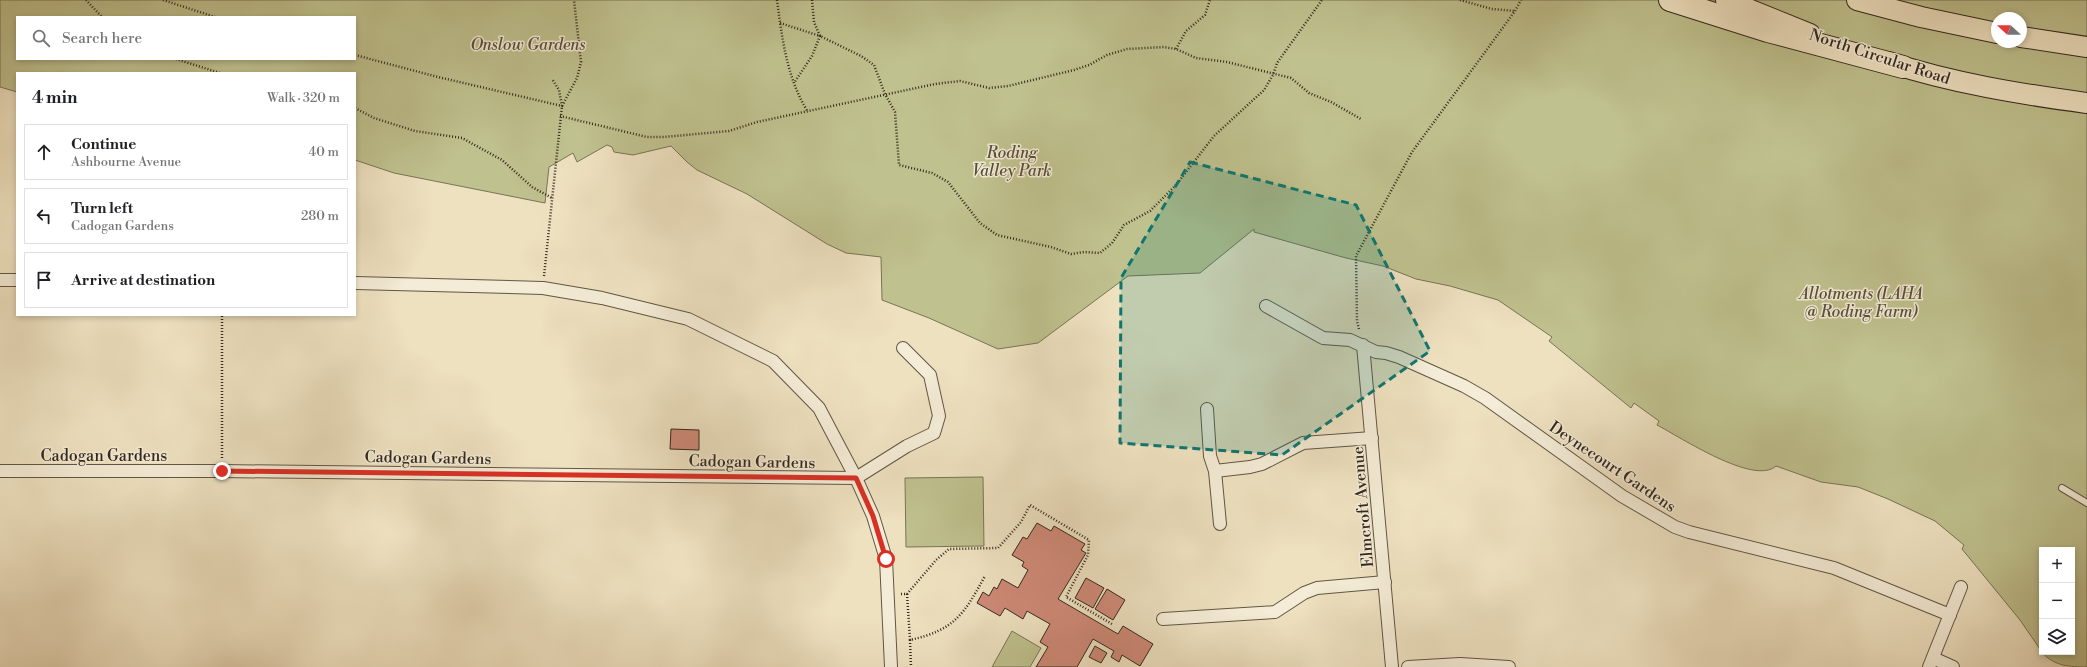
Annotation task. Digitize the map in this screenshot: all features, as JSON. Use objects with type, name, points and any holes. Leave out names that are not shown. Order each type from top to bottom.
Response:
[{"type":"highway","points":[[1670,0],[1789,37],[1903,67]]},
{"type":"highway","name":"North Circular Road","points":[[1726,0],[1837,45],[1903,67],[1987,87],[2087,103]]},
{"type":"highway","points":[[1857,0],[1921,17],[1991,32]]},
{"type":"highway","points":[[2027,37],[2087,47]]},
{"type":"street","points":[[0,280],[16,280]]},
{"type":"street","points":[[356,283],[543,288],[602,298],[688,319],[773,361],[819,408],[856,478],[873,516],[886,559],[891,667]]},
{"type":"street","name":"Deynecourt Gardens","points":[[1266,306],[1323,338],[1338,338],[1363,345],[1376,352],[1400,357],[1474,392],[1622,496],[1675,527],[1689,532],[1834,568],[1950,615]]},
{"type":"street","name":"Elmcroft Avenue","points":[[1363,345],[1392,667]]},
{"type":"street","points":[[856,478],[907,446],[934,433],[939,416],[930,375],[903,348]]},
{"type":"street","points":[[1207,410],[1210,456],[1215,470],[1220,524]]},
{"type":"street","points":[[1215,470],[1250,467],[1262,464],[1303,443],[1372,438]]},
{"type":"street","name":"Cadogan Gardens","points":[[0,471],[222,471],[856,478]]},
{"type":"street","points":[[1163,619],[1275,612],[1304,593],[1316,588],[1385,582]]},
{"type":"street","points":[[1953,667],[1931,663],[1961,587]]},
{"type":"street","points":[[1408,667],[1460,664],[1510,667]]},
{"type":"lane","points":[[2062,488],[2087,503]]},
{"type":"path","points":[[86,0],[101,16]]},
{"type":"path","points":[[163,0],[212,16]]},
{"type":"path","points":[[543,288],[560,116],[562,106],[577,78],[581,62],[574,0]]},
{"type":"path","points":[[776,0],[794,83],[799,98],[808,112]]},
{"type":"path","points":[[794,83],[812,56],[820,36],[814,22],[812,0]]},
{"type":"path","points":[[1176,49],[1186,31],[1205,15],[1210,0]]},
{"type":"path","points":[[780,23],[820,36],[861,56],[874,65],[885,94],[895,112],[899,165],[932,172],[948,182],[980,223],[997,235],[1051,247],[1071,254],[1084,252],[1100,253],[1112,243],[1124,225],[1150,211],[1176,185],[1214,136],[1264,90],[1273,75],[1277,63],[1322,0]]},
{"type":"path","points":[[1460,0],[1492,9],[1515,11]]},
{"type":"path","points":[[1363,345],[1357,321],[1356,256],[1412,152],[1515,11],[1520,0]]},
{"type":"path","points":[[560,116],[647,136],[664,137],[728,130],[757,122],[885,94],[960,81],[989,88],[1002,86],[1074,70],[1089,65],[1107,55],[1127,49],[1164,47],[1176,49],[1196,58],[1227,62],[1273,75],[1291,78],[1309,94],[1331,102],[1361,119]]},
{"type":"path","points":[[356,55],[438,77],[562,106]]},
{"type":"path","points":[[179,60],[217,72]]},
{"type":"path","points":[[552,79],[559,90],[562,106]]},
{"type":"path","points":[[356,109],[374,118],[415,131],[462,138],[502,160],[532,187],[552,198]]},
{"type":"path","points":[[222,316],[222,471]]},
{"type":"path","points":[[888,595],[906,594],[936,560],[949,549],[998,548],[1021,522],[1030,505],[1089,540],[1088,555],[1066,597],[1112,624]]},
{"type":"path","points":[[910,640],[931,635],[955,620],[966,609],[985,576]]},
{"type":"path","points":[[906,594],[911,667]]},
{"type":"highlighted area","points":[[1190,162],[1356,205],[1430,351],[1282,455],[1120,443],[1121,278]]},
{"type":"green space","name":"Roding Valley Park","points":[[0,0],[2087,0],[2087,667],[2062,665],[2044,655],[2075,655],[2075,547],[2039,547],[2039,648],[2020,620],[1962,549],[1964,545],[1935,521],[1858,487],[1821,482],[1776,466],[1766,470],[1751,470],[1717,458],[1657,425],[1659,421],[1634,403],[1631,408],[1549,341],[1552,337],[1498,300],[1450,286],[1416,279],[1383,266],[1346,258],[1254,232],[1254,229],[1200,273],[1128,276],[1038,343],[998,349],[929,318],[882,300],[881,257],[846,253],[827,244],[747,194],[697,170],[671,146],[633,155],[614,152],[612,147],[607,145],[577,162],[573,153],[549,167],[545,203],[394,173],[356,160],[356,72],[16,72],[16,92],[0,87]]},
{"type":"green space","points":[[983,477],[984,546],[906,547],[905,478]]},
{"type":"green space","points":[[1012,631],[1041,648],[1030,667],[992,667]]},
{"type":"building","points":[[671,429],[699,430],[699,450],[670,449]]},
{"type":"building","points":[[1037,523],[1051,531],[1054,526],[1085,544],[1081,550],[1086,553],[1058,599],[1118,634],[1123,626],[1153,644],[1140,666],[1122,655],[1119,662],[1111,657],[1114,651],[1093,639],[1077,667],[1036,667],[1048,647],[1040,642],[1050,624],[1027,611],[1023,619],[1005,608],[1000,616],[977,603],[983,592],[989,596],[994,587],[997,589],[1002,579],[1018,588],[1028,570],[1022,566],[1024,562],[1012,555],[1023,537],[1027,539]]},
{"type":"building","points":[[1086,578],[1104,588],[1093,608],[1075,598]]},
{"type":"building","points":[[1107,589],[1125,600],[1113,620],[1095,609]]},
{"type":"building","points":[[1095,646],[1107,653],[1101,663],[1089,657]]},
{"type":"route","points":[[222,471],[856,478],[873,516],[886,559]]},
{"type":"park label","name":"Onslow Gardens","points":[[528,44]]},
{"type":"park label","name":"Allotments (LAHA @ Roding Farm)","points":[[1861,302]]}]
